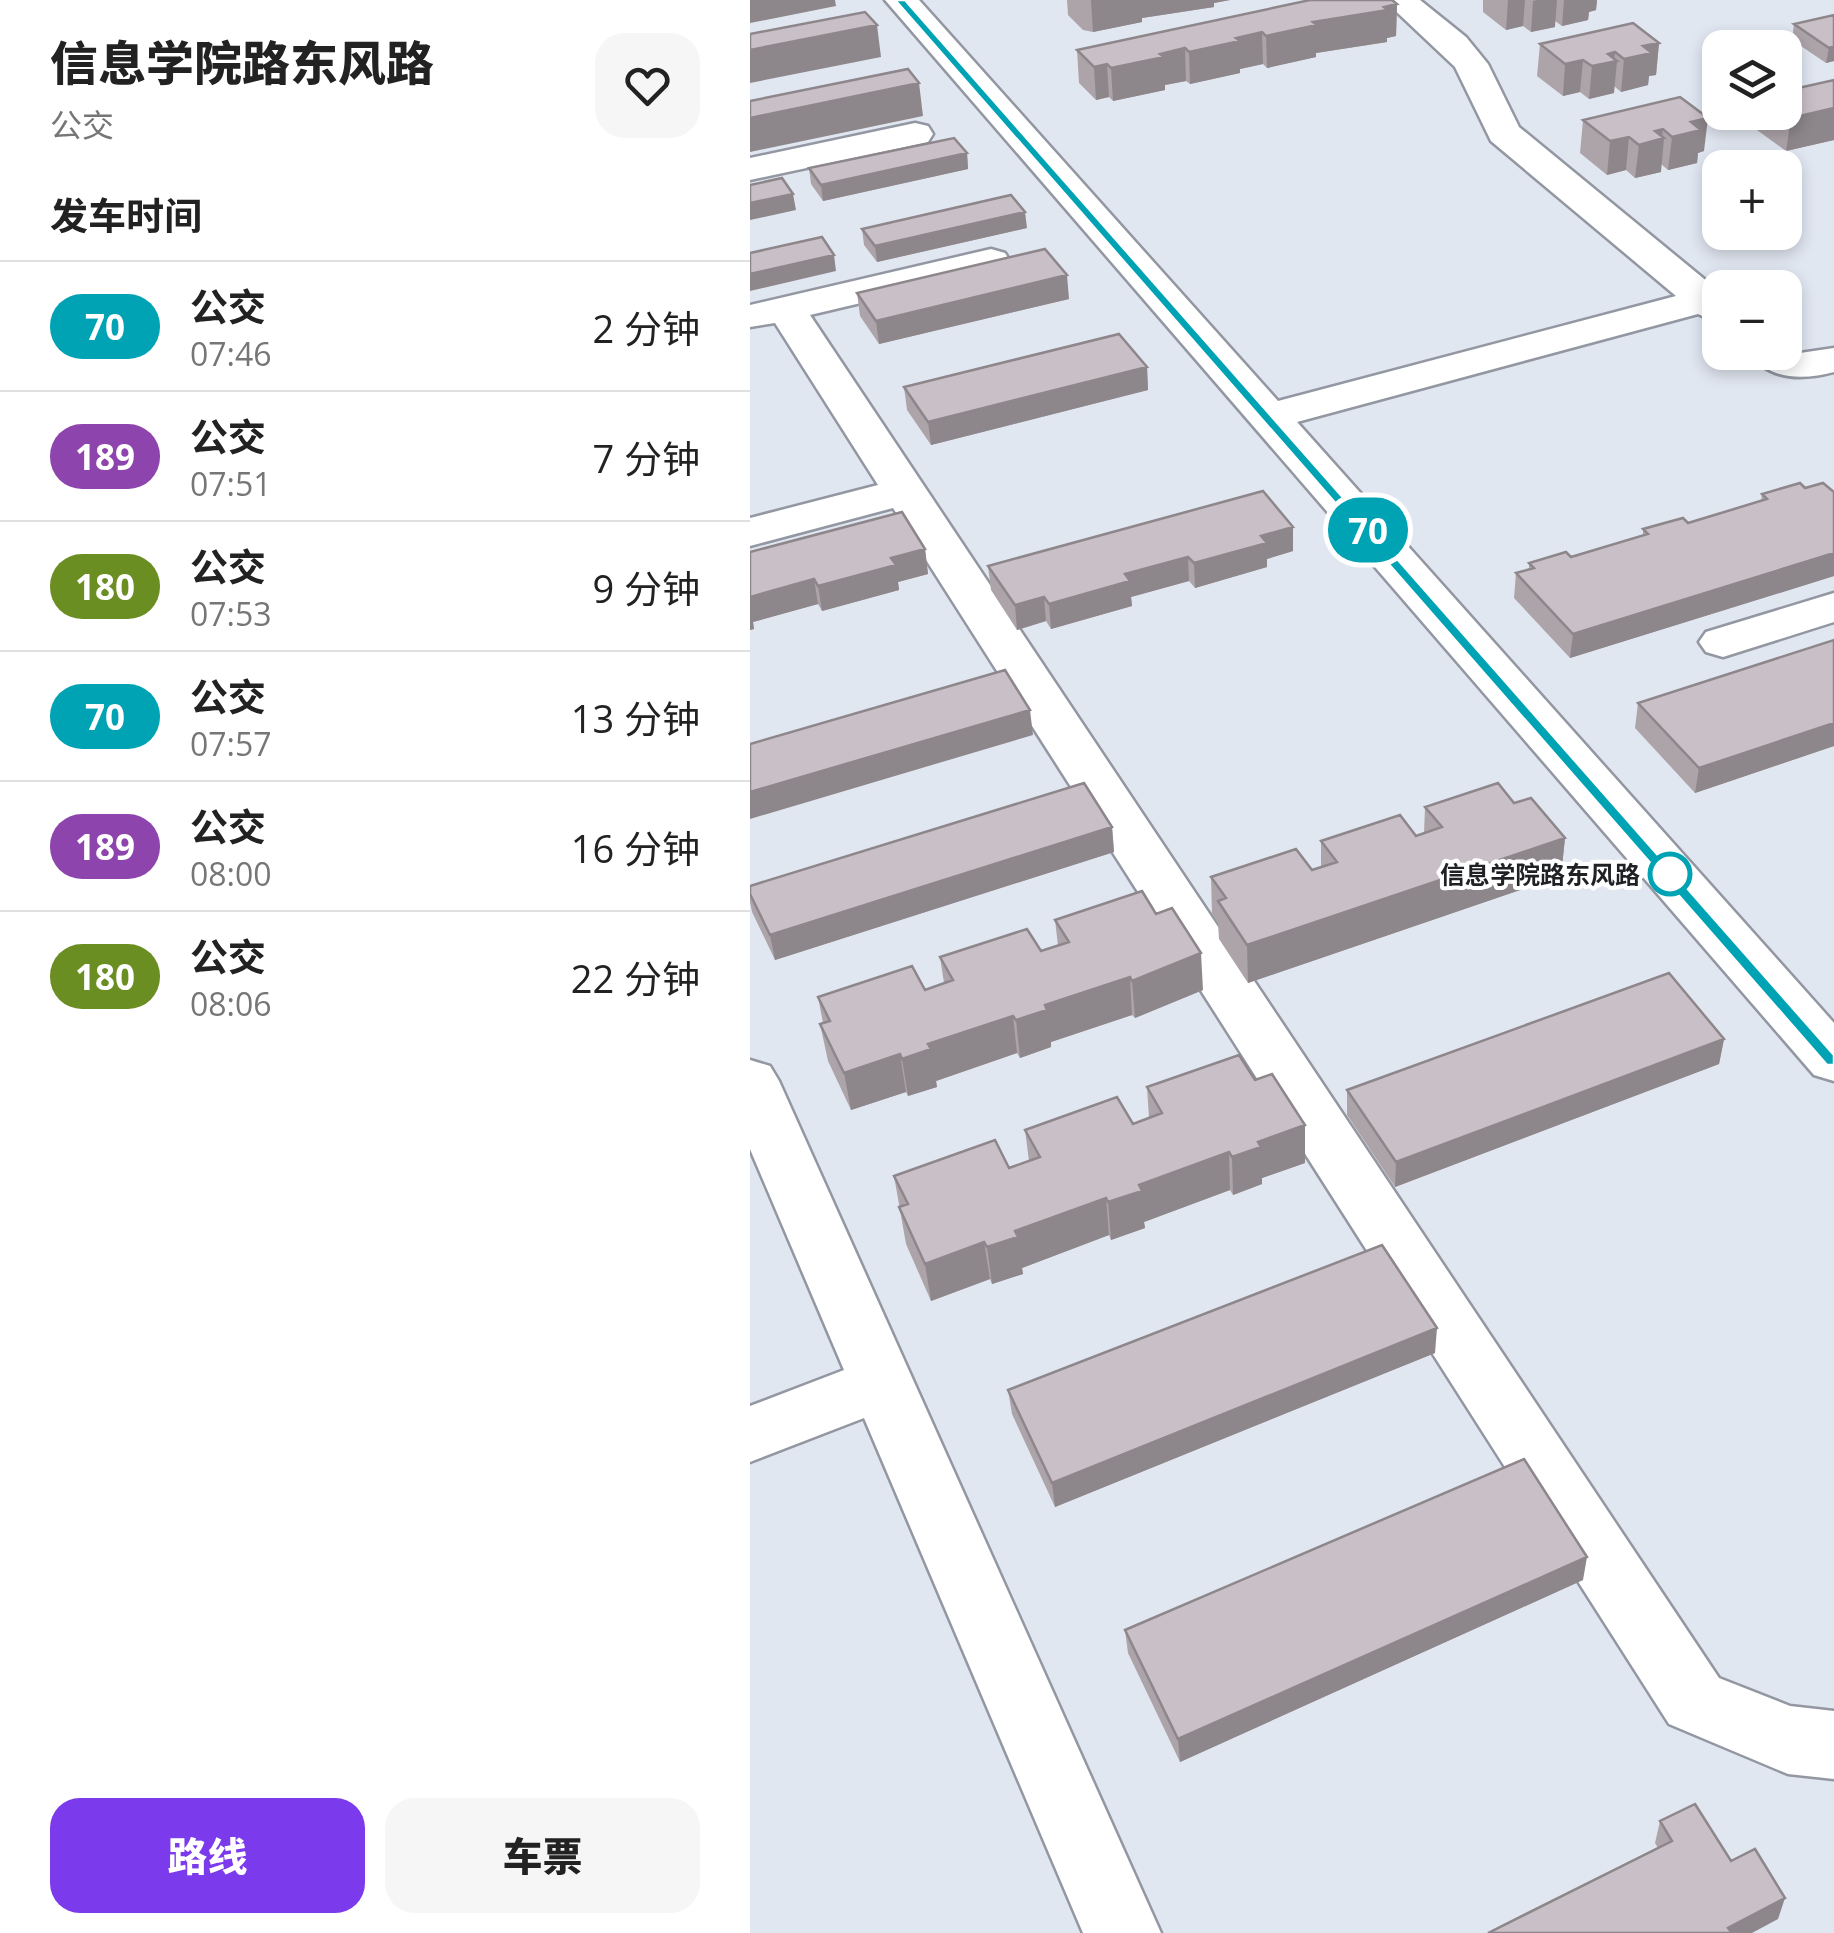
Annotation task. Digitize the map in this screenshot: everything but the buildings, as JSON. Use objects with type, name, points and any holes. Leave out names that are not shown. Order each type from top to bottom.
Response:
[{"type":"street","points":[[901,0],[1268,416],[1823,1032]]},
{"type":"street","points":[[1400,0],[1454,44],[1471,64],[1504,133],[1702,297]]},
{"type":"street","points":[[750,169],[915,134]]},
{"type":"street","points":[[991,261],[768,313],[905,491],[1694,1701],[1788,1740],[1834,1745]]},
{"type":"street","points":[[1268,416],[1702,309]]},
{"type":"street","points":[[1802,367],[1834,360]]},
{"type":"street","points":[[750,532],[905,491]]},
{"type":"street","points":[[1723,642],[1834,606]]},
{"type":"street","points":[[750,1081],[1122,1933]]},
{"type":"street","points":[[750,1434],[882,1384]]},
{"type":"bus line","name":"70","points":[[901,0],[1834,1060]]},
{"type":"place","name":"信息学院路东风路","points":[[1670,874]]}]
